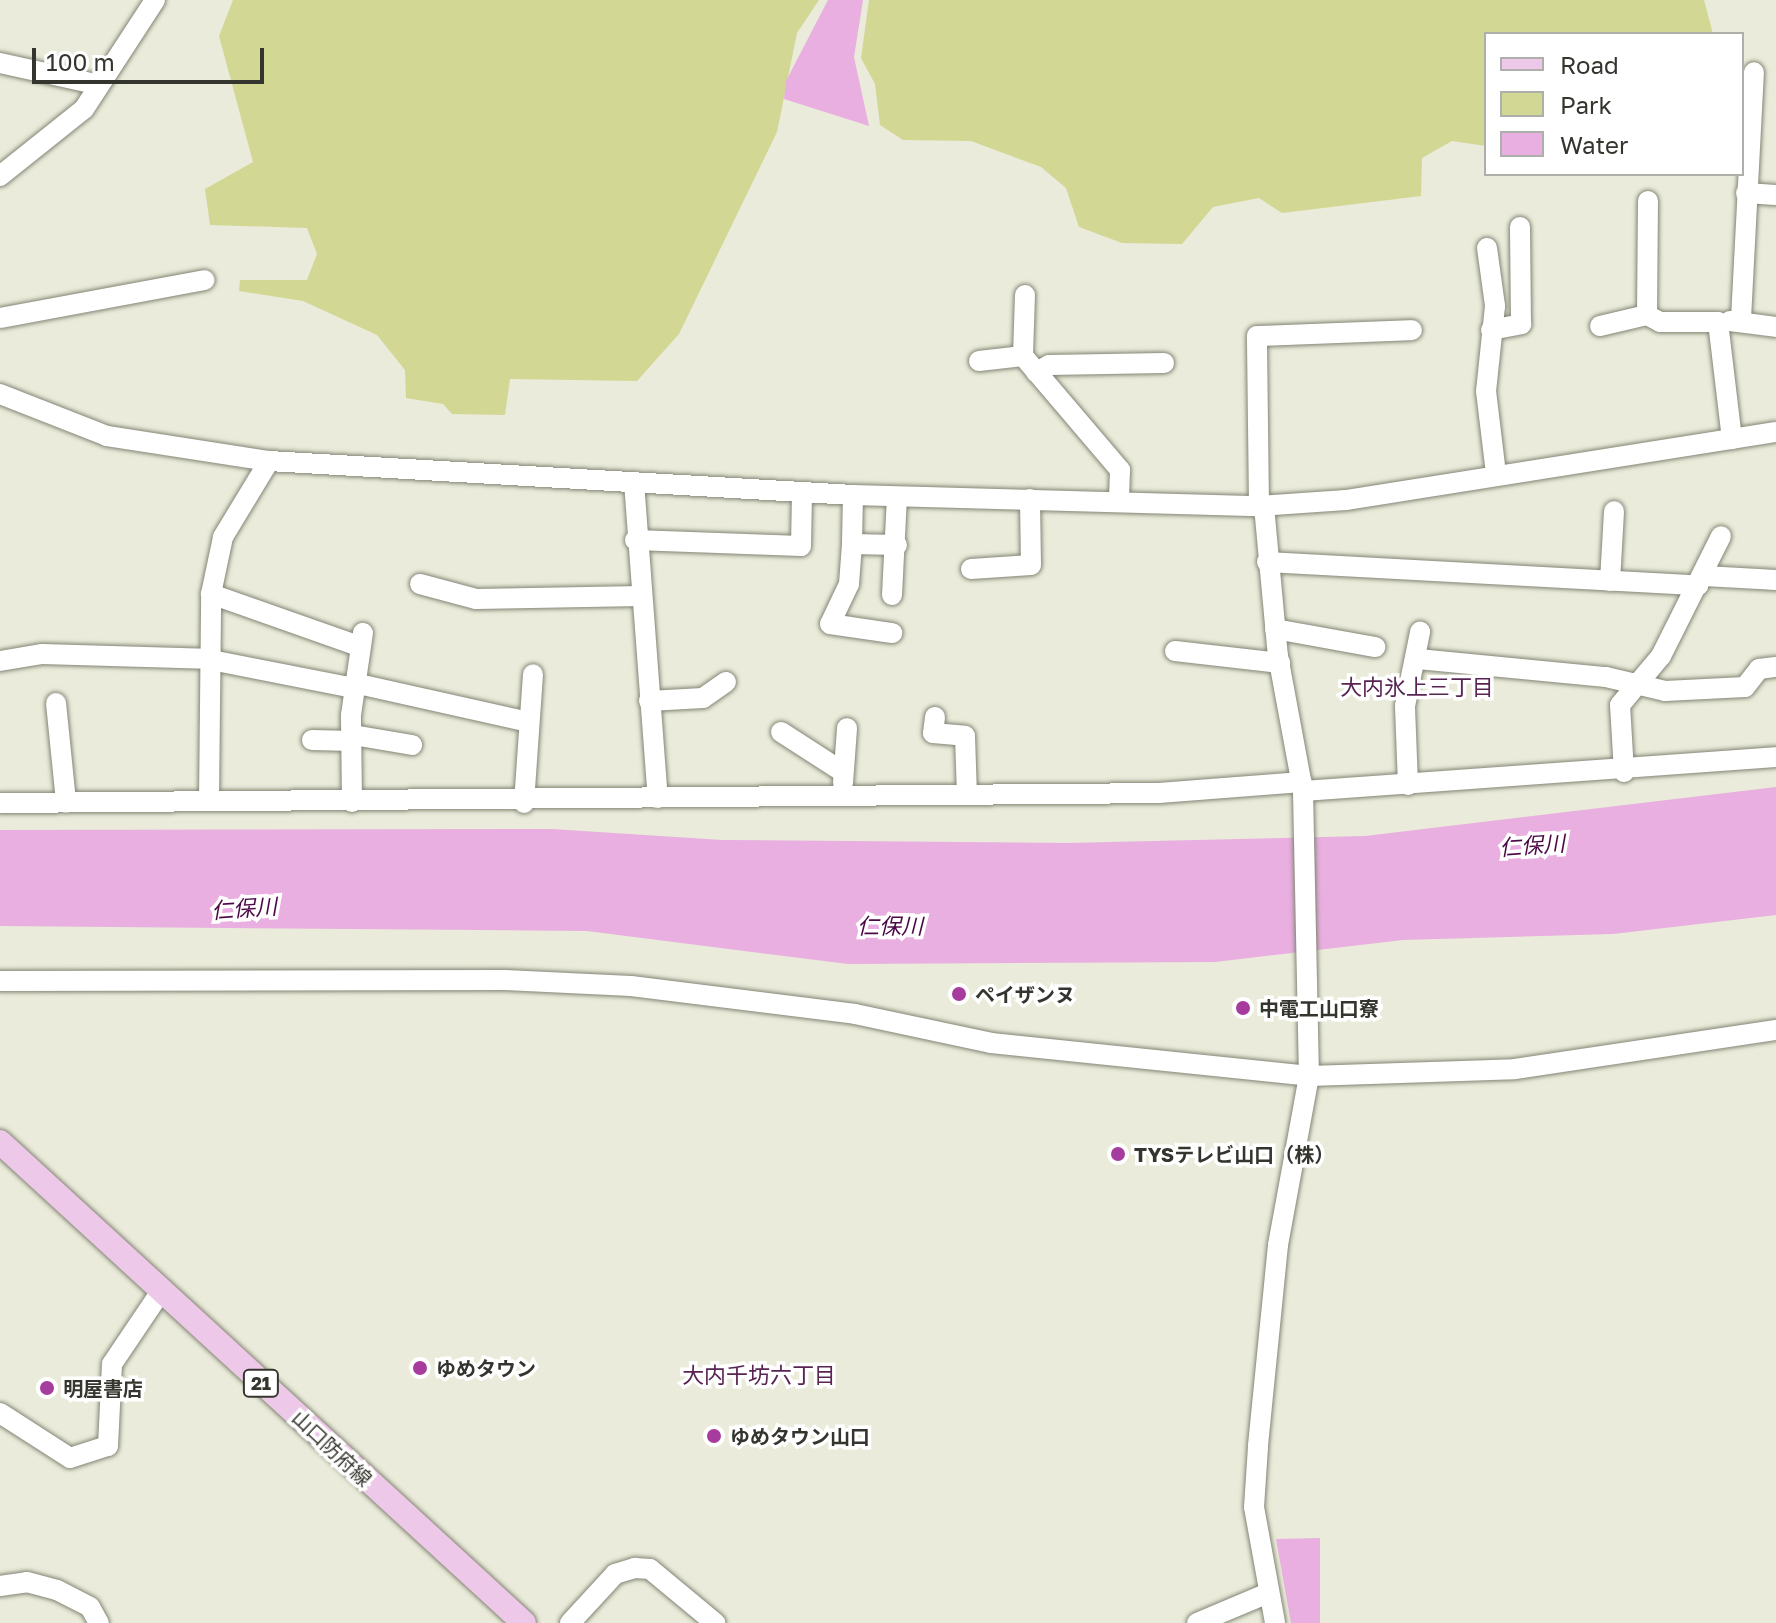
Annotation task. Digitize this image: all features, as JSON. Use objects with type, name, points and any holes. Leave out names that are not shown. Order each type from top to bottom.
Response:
[{"type":"main road","name":"山口防府線","points":[[0,1142],[524,1623]]},
{"type":"street","points":[[0,176],[84,109],[155,0]]},
{"type":"street","points":[[0,63],[100,85]]},
{"type":"street","points":[[1741,319],[1748,71],[1776,76]]},
{"type":"street","points":[[1746,193],[1776,195]]},
{"type":"street","points":[[1647,315],[1648,201]]},
{"type":"street","points":[[1491,330],[1521,324],[1520,227]]},
{"type":"street","points":[[1487,248],[1491,330],[1486,391],[1496,474]]},
{"type":"street","points":[[0,318],[205,280]]},
{"type":"street","points":[[1025,295],[1030,364],[1120,470],[1119,502]]},
{"type":"street","points":[[1600,326],[1647,315],[1660,322],[1741,319],[1776,327]]},
{"type":"street","points":[[1718,322],[1732,439]]},
{"type":"street","points":[[1275,1623],[1266,1594],[1254,1507],[1278,1245],[1309,1076],[1303,791],[1280,663],[1267,562],[1262,506],[1257,336],[1412,330]]},
{"type":"street","points":[[979,361],[1049,365],[1164,363]]},
{"type":"street","points":[[0,394],[107,436],[269,461],[897,497],[1262,506],[1776,432]]},
{"type":"street","points":[[209,801],[206,659],[211,594],[223,537],[269,461]]},
{"type":"street","points":[[634,482],[635,540],[658,798]]},
{"type":"street","points":[[635,540],[801,546],[802,492]]},
{"type":"street","points":[[853,495],[849,584],[830,624],[892,633]]},
{"type":"street","points":[[892,595],[897,545],[897,497]]},
{"type":"street","points":[[971,569],[1031,565],[1030,499]]},
{"type":"street","points":[[1610,581],[1614,511]]},
{"type":"street","points":[[1624,772],[1620,705],[1639,690],[1701,581],[1721,536]]},
{"type":"street","points":[[852,544],[897,545]]},
{"type":"street","points":[[1267,562],[1610,581],[1776,580]]},
{"type":"street","points":[[420,584],[476,599],[642,596]]},
{"type":"street","points":[[211,594],[361,640],[354,686],[352,802]]},
{"type":"street","points":[[1275,629],[1375,647]]},
{"type":"street","points":[[1408,785],[1405,706],[1418,659],[1420,632]]},
{"type":"street","points":[[1175,651],[1280,663]]},
{"type":"street","points":[[0,661],[42,654],[206,659],[529,722]]},
{"type":"street","points":[[1418,659],[1606,677],[1639,690],[1745,687],[1759,669],[1776,667]]},
{"type":"street","points":[[524,803],[533,674]]},
{"type":"street","points":[[649,701],[703,698],[726,682]]},
{"type":"street","points":[[56,703],[66,802]]},
{"type":"street","points":[[935,717],[933,733],[965,736],[967,795]]},
{"type":"street","points":[[843,795],[847,728]]},
{"type":"street","points":[[781,732],[843,772]]},
{"type":"street","points":[[312,740],[353,738],[412,745]]},
{"type":"street","points":[[0,803],[524,803],[843,795],[1303,791],[1624,772],[1776,757]]},
{"type":"street","points":[[0,981],[505,980],[631,986],[855,1014],[991,1043],[1309,1076],[1515,1069],[1776,1030]]},
{"type":"street","points":[[0,1413],[70,1458],[108,1446],[112,1364],[162,1290]]},
{"type":"street","points":[[570,1623],[615,1574],[635,1568],[650,1569],[715,1623]]},
{"type":"street","points":[[0,1586],[57,1590],[90,1607],[99,1623]]},
{"type":"street","points":[[1197,1623],[1266,1594]]},
{"type":"green space","points":[[233,0],[819,0],[797,33],[777,132],[679,334],[637,381],[510,379],[505,415],[452,414],[443,404],[406,398],[405,370],[377,335],[303,301],[239,291],[240,280],[307,280],[317,254],[307,228],[210,225],[205,189],[253,162],[219,36]]},
{"type":"green space","points":[[869,0],[1704,0],[1712,32],[1484,32],[1484,146],[1452,141],[1422,158],[1421,196],[1282,213],[1259,198],[1213,207],[1182,244],[1122,243],[1079,227],[1066,188],[1041,167],[971,141],[903,140],[880,125],[875,84],[861,58]]},
{"type":"water","points":[[828,0],[863,0],[854,57],[869,126],[784,99],[786,81]]},
{"type":"water","name":"仁保川","points":[[1776,787],[1776,915],[1613,934],[1403,940],[1215,962],[848,964],[587,931],[0,926],[0,830],[552,829],[722,840],[1067,843],[1365,836]]},
{"type":"water","points":[[1320,1538],[1320,1623],[1291,1623],[1276,1539]]},
{"type":"place","name":"ペイザンヌ","points":[[959,994]]},
{"type":"place","name":"中電工山口寮","points":[[1243,1008]]},
{"type":"place","name":"TYSテレビ山口（株）","points":[[1118,1154]]},
{"type":"place","name":"ゆめタウン","points":[[420,1368]]},
{"type":"place","name":"明屋書店","points":[[47,1388]]},
{"type":"place","name":"ゆめタウン山口","points":[[714,1436]]},
{"type":"district","name":"大内氷上三丁目","points":[[1417,687]]},
{"type":"district","name":"大内千坊六丁目","points":[[759,1375]]}]
